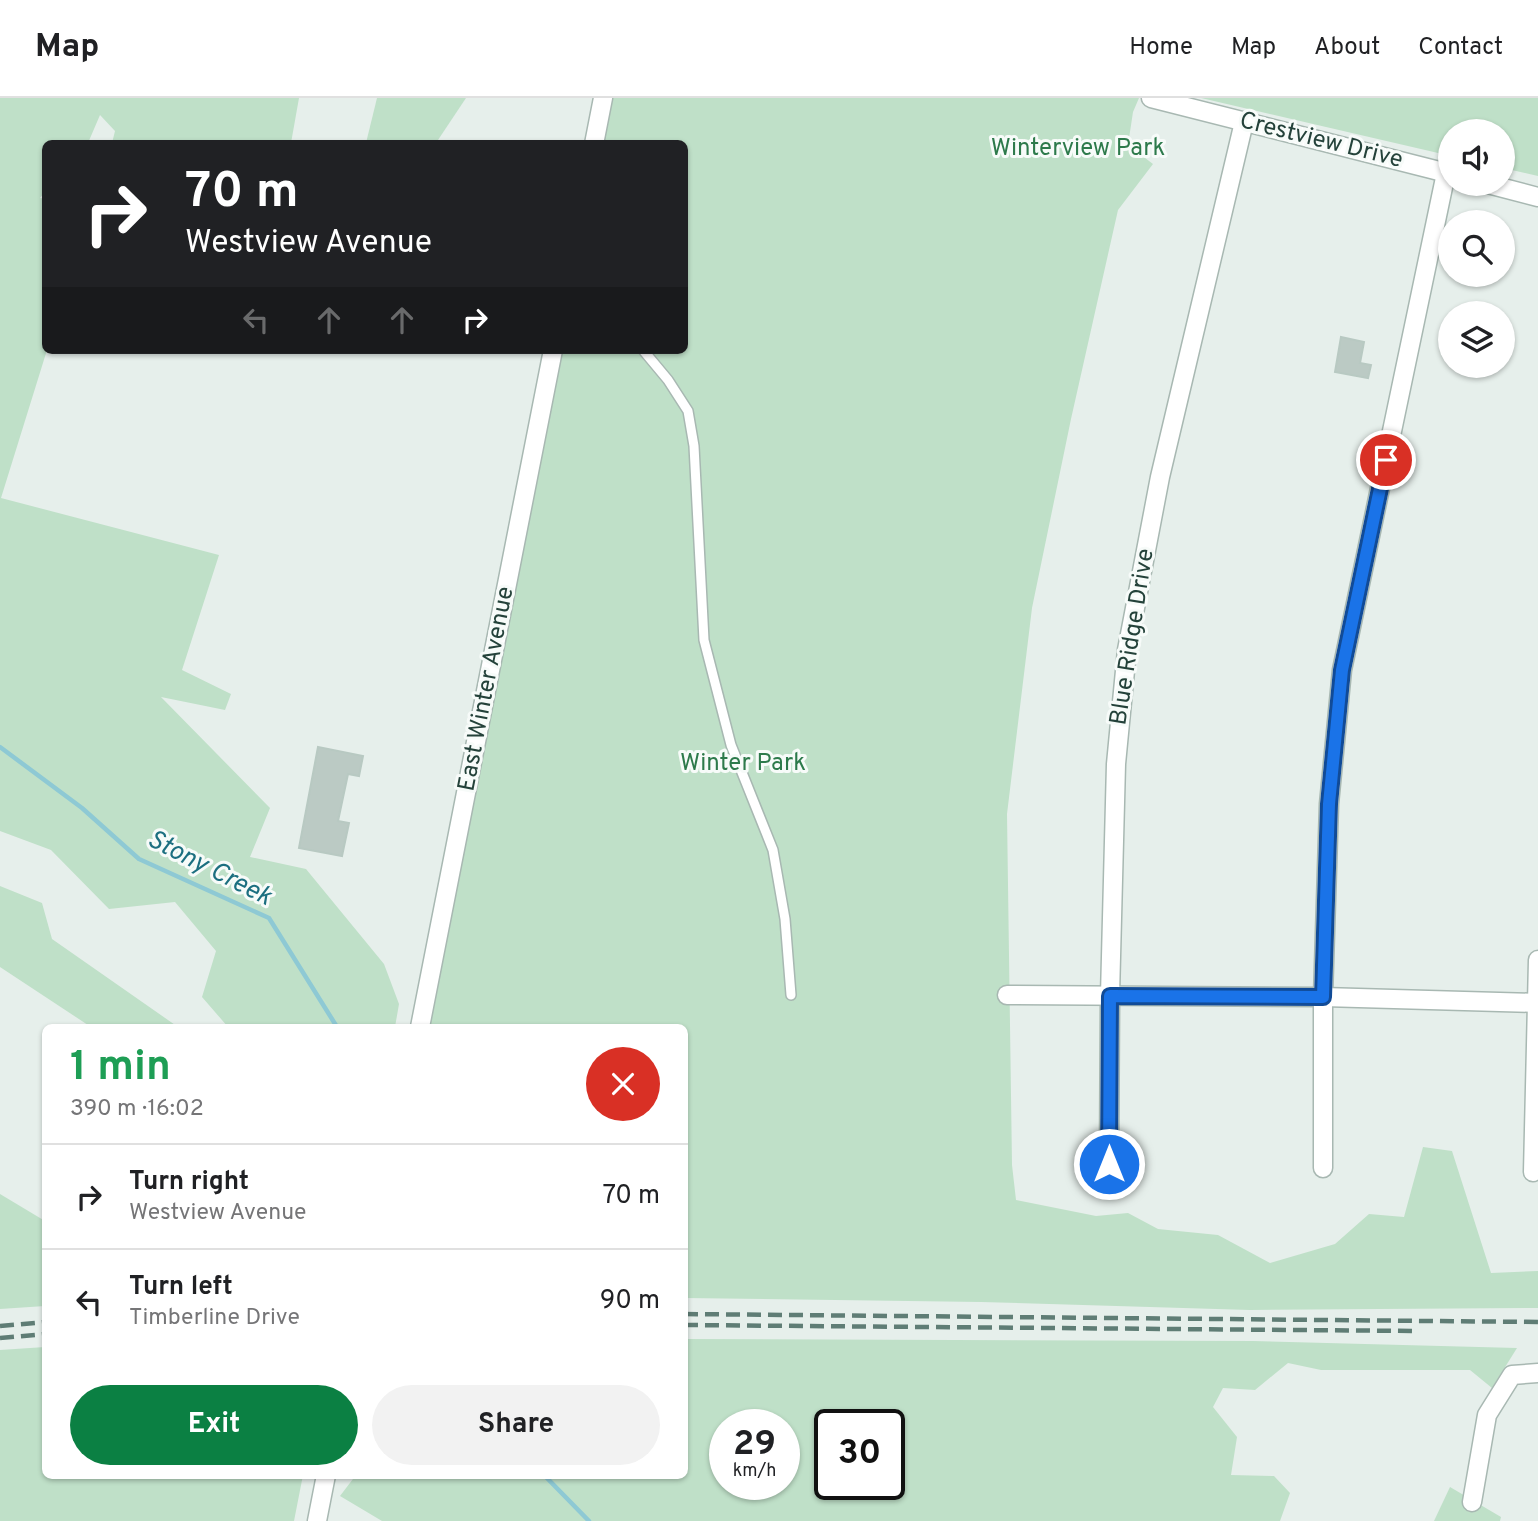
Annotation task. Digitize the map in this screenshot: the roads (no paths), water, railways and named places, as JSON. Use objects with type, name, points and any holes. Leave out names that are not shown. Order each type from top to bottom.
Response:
[{"type":"street","points":[[595,140],[603,98]]},
{"type":"street","name":"Crestview Drive","points":[[1151,98],[1438,170]]},
{"type":"street","name":"Blue Ridge Drive","points":[[1109,1164],[1116,764],[1127,650],[1160,477],[1244,122]]},
{"type":"street","points":[[1515,191],[1538,197]]},
{"type":"street","points":[[1323,1168],[1323,997],[1329,804],[1342,670],[1443,196]]},
{"type":"street","name":"East Winter Avenue","points":[[421,1024],[552,354]]},
{"type":"street","points":[[1534,1172],[1538,960]]},
{"type":"street","points":[[1007,995],[1323,997],[1538,1003]]},
{"type":"street","points":[[1472,1502],[1487,1415],[1511,1375],[1538,1373]]},
{"type":"street","points":[[317,1521],[325,1479]]},
{"type":"lane","points":[[646,354],[668,380],[688,411],[694,446],[704,640],[731,745],[773,850],[785,919],[791,995]]},
{"type":"waterway","name":"Stony Creek","points":[[0,747],[82,808],[139,859],[269,918],[335,1024]]},
{"type":"waterway","name":"Stony Creek","points":[[548,1479],[589,1521]]},
{"type":"railway","points":[[688,1314],[1538,1322]]},
{"type":"railway","points":[[0,1326],[42,1322]]},
{"type":"railway","points":[[688,1325],[1416,1331]]},
{"type":"railway","points":[[0,1338],[42,1334]]},
{"type":"park label","name":"Winterview Park","points":[[1078,149]]},
{"type":"park label","name":"Winter Park","points":[[743,764]]}]
